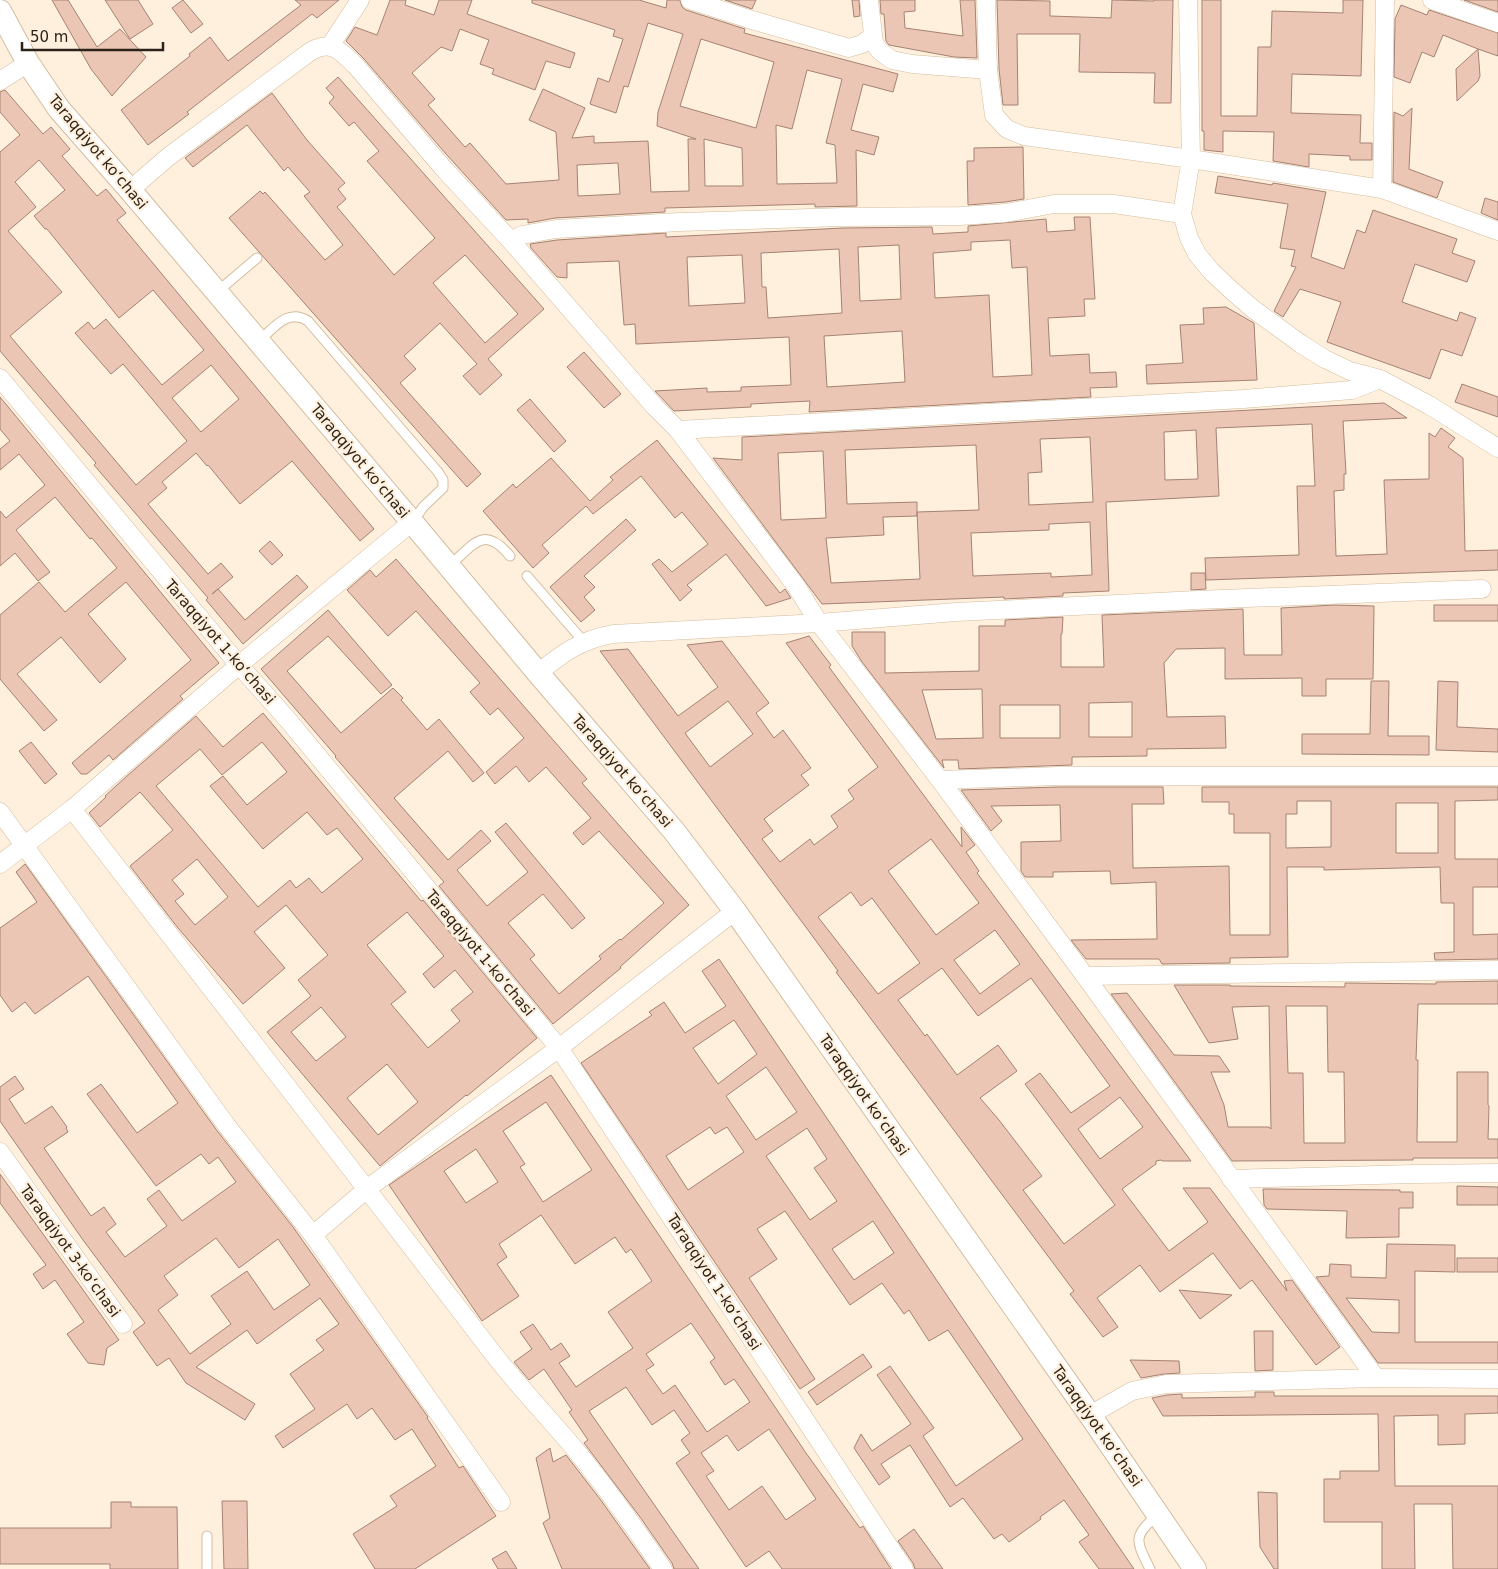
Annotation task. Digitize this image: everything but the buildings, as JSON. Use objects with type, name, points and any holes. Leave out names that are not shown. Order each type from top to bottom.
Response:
[{"type":"street","points":[[330,46],[360,0]]},
{"type":"street","points":[[690,0],[850,48],[862,44],[873,36]]},
{"type":"street","points":[[869,0],[874,43],[880,51],[892,60],[912,64],[988,70]]},
{"type":"street","points":[[986,0],[988,70],[994,115],[1000,124],[1014,133],[1024,136],[1191,158],[1382,189],[1498,231]]},
{"type":"street","points":[[1188,0],[1191,158],[1182,214],[1189,238],[1197,254],[1210,271],[1253,309],[1325,360],[1380,379],[1429,405],[1498,448]]},
{"type":"street","points":[[1382,189],[1385,0]]},
{"type":"street","points":[[1432,0],[1498,23]]},
{"type":"street","name":"Taraqqiyot koʻchasi","points":[[0,11],[28,63],[59,109],[217,292],[538,673],[674,831],[735,911],[1090,1416],[1195,1569]]},
{"type":"street","points":[[130,190],[168,157],[311,51],[322,46],[330,46],[342,53],[356,66],[444,169],[511,241],[655,407],[678,430],[796,586],[819,623],[940,780],[1085,976],[1376,1378]]},
{"type":"street","points":[[0,81],[28,63]]},
{"type":"street","points":[[511,241],[522,235],[556,229],[699,221],[960,216],[1006,213],[1054,204],[1114,204],[1182,214]]},
{"type":"street","name":"Taraqqiyot 1-koʻchasi","points":[[0,378],[238,665],[288,720],[559,1048],[904,1569]]},
{"type":"street","points":[[678,430],[1244,399],[1346,391],[1380,379]]},
{"type":"street","points":[[0,864],[72,809],[238,665],[412,522]]},
{"type":"street","points":[[538,673],[570,649],[596,637],[613,634],[819,623],[956,612],[1168,601],[1482,589]]},
{"type":"street","points":[[940,780],[1057,776],[1498,776]]},
{"type":"street","points":[[72,809],[368,1188],[497,1359],[573,1447],[632,1524],[663,1569]]},
{"type":"street","points":[[0,812],[227,1126],[313,1235],[501,1502]]},
{"type":"street","points":[[313,1235],[368,1188],[559,1048],[735,911]]},
{"type":"street","points":[[1085,976],[1498,970]]},
{"type":"street","name":"Taraqqiyot 3-koʻchasi","points":[[0,1152],[123,1324]]},
{"type":"street","points":[[1231,1179],[1498,1173]]},
{"type":"street","points":[[1090,1416],[1132,1391],[1166,1384],[1376,1378],[1498,1379]]},
{"type":"lane","points":[[217,292],[257,258]]},
{"type":"lane","points":[[258,341],[283,319],[300,316],[308,321],[438,472],[443,480],[443,488],[423,507],[412,522]]},
{"type":"lane","points":[[449,566],[478,542],[486,539],[494,540],[500,544],[510,556]]},
{"type":"lane","points":[[527,576],[584,642]]},
{"type":"lane","points":[[1150,1569],[1138,1539],[1141,1529],[1158,1514]]},
{"type":"lane","points":[[207,1536],[207,1569]]}]
